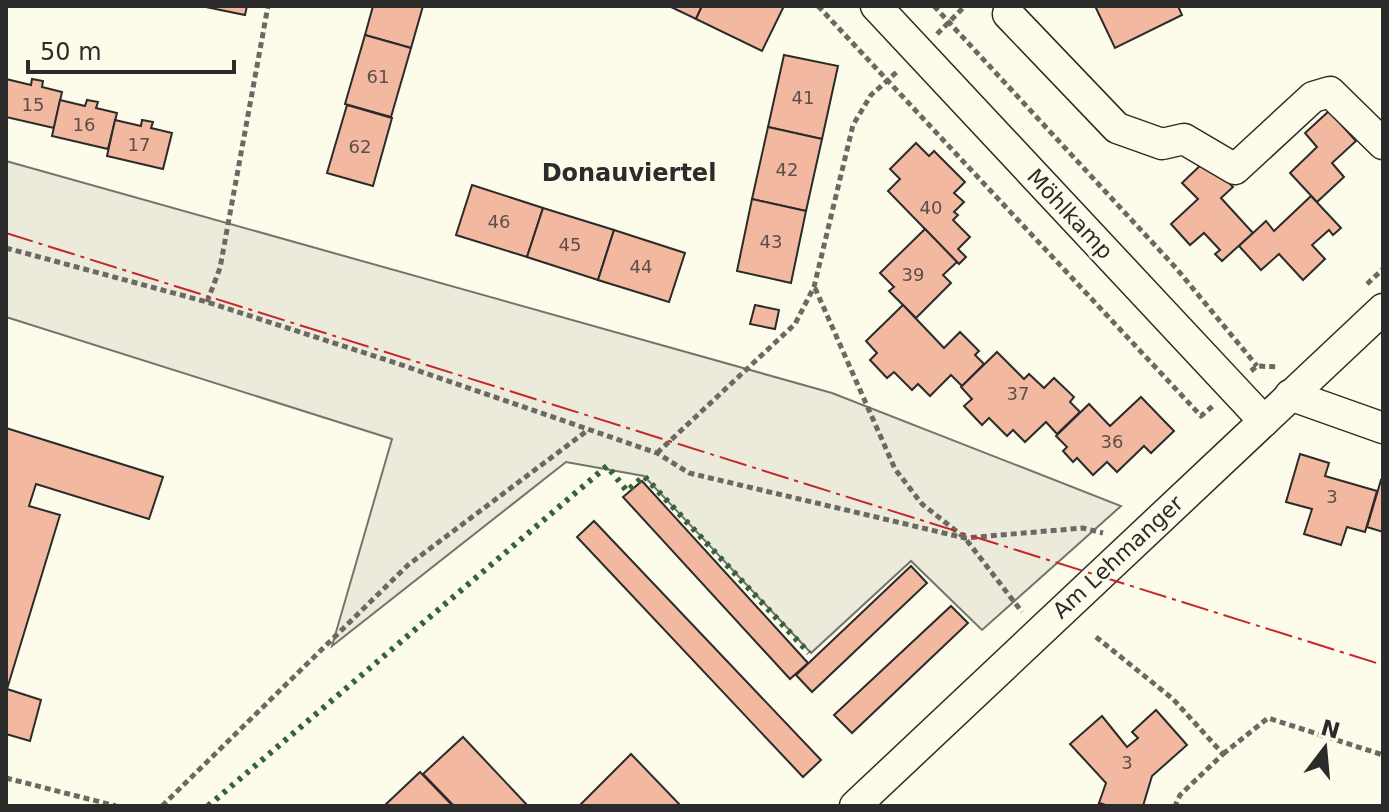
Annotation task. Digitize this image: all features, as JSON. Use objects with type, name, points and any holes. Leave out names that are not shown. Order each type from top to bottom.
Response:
[{"type":"street","name":"Möhlkamp","points":[[876,6],[1264,421]]},
{"type":"street","points":[[1008,14],[1117,128],[1162,144],[1184,139],[1235,169],[1313,97],[1330,92],[1383,144]]},
{"type":"street","name":"Am Lehmanger","points":[[855,806],[1264,421],[1372,299]]},
{"type":"street","points":[[1290,395],[1383,428]]},
{"type":"path","points":[[207,302],[220,268],[268,6]]},
{"type":"path","points":[[818,6],[1201,416],[1257,366]]},
{"type":"path","points":[[934,6],[1176,268],[1257,366],[1276,369],[1287,359]]},
{"type":"path","points":[[657,453],[795,324],[814,287],[853,125],[871,95],[965,6]]},
{"type":"path","points":[[6,248],[207,302],[399,364],[657,453],[689,473],[965,538],[1083,528],[1135,541]]},
{"type":"path","points":[[1372,299],[1383,269]]},
{"type":"path","points":[[814,287],[895,469],[922,504],[965,538],[1038,633]]},
{"type":"path","points":[[162,806],[408,565],[589,430]]},
{"type":"path","points":[[1096,637],[1173,699],[1223,754]]},
{"type":"path","points":[[1175,806],[1180,795],[1223,754],[1268,718],[1383,755]]},
{"type":"path","points":[[6,778],[116,806]]},
{"type":"shaded area","points":[[6,161],[832,393],[1121,506],[982,630],[911,561],[811,653],[644,476],[566,462],[332,646],[392,439],[6,317]]},
{"type":"building","points":[[201,6],[247,6],[245,15]]},
{"type":"building","points":[[373,6],[423,6],[411,48],[365,35]]},
{"type":"building","points":[[669,6],[702,6],[696,19]]},
{"type":"building","points":[[702,6],[784,6],[762,51],[696,19]]},
{"type":"building","points":[[1095,6],[1178,6],[1182,15],[1115,48]]},
{"type":"building","points":[[365,35],[411,48],[391,117],[345,104]]},
{"type":"building","points":[[784,55],[838,66],[822,139],[768,127]]},
{"type":"building","points":[[6,79],[31,85],[32,79],[43,81],[42,87],[62,92],[54,128],[6,117]]},
{"type":"building","points":[[60,100],[85,106],[87,100],[98,102],[96,108],[117,113],[108,149],[52,136]]},
{"type":"building","points":[[347,105],[392,118],[373,186],[327,173]]},
{"type":"building","points":[[1329,111],[1356,141],[1332,163],[1344,177],[1317,202],[1290,173],[1317,147],[1305,133]]},
{"type":"building","points":[[115,120],[141,126],[142,120],[153,122],[151,128],[172,133],[163,169],[107,156]]},
{"type":"building","points":[[768,127],[822,139],[806,211],[752,199]]},
{"type":"building","points":[[916,143],[929,156],[934,151],[965,182],[954,193],[964,202],[954,212],[958,215],[953,220],[970,237],[958,249],[966,257],[959,264],[888,191],[900,179],[890,169]]},
{"type":"building","points":[[1207,159],[1233,187],[1221,198],[1253,233],[1222,261],[1215,254],[1220,250],[1204,233],[1190,245],[1171,224],[1198,199],[1182,183]]},
{"type":"building","points":[[472,185],[543,208],[527,257],[456,235]]},
{"type":"building","points":[[1311,196],[1341,228],[1333,235],[1329,230],[1312,245],[1325,259],[1303,280],[1279,254],[1261,270],[1239,246],[1266,221],[1274,231]]},
{"type":"building","points":[[752,199],[806,211],[791,283],[737,271]]},
{"type":"building","points":[[543,208],[614,230],[598,280],[527,257]]},
{"type":"building","points":[[925,229],[957,262],[943,275],[951,283],[916,318],[889,291],[894,287],[880,273]]},
{"type":"building","points":[[614,230],[685,253],[669,302],[598,280]]},
{"type":"building","points":[[755,305],[779,310],[775,329],[750,324]]},
{"type":"building","points":[[903,305],[944,348],[960,332],[979,351],[975,355],[984,364],[962,386],[951,375],[930,396],[918,384],[912,390],[894,372],[887,378],[870,360],[877,353],[866,341]]},
{"type":"building","points":[[997,352],[1024,379],[1029,374],[1044,388],[1054,378],[1074,397],[1070,402],[1080,412],[1057,434],[1046,422],[1025,442],[1013,430],[1007,436],[989,418],[982,425],[964,406],[972,399],[961,387]]},
{"type":"building","points":[[1141,397],[1174,431],[1151,453],[1144,446],[1117,472],[1107,462],[1093,475],[1077,458],[1073,462],[1063,451],[1067,447],[1056,436],[1089,404],[1110,426]]},
{"type":"building","points":[[6,428],[163,477],[149,519],[36,484],[29,506],[60,515],[7,689],[41,700],[30,741],[6,734]]},
{"type":"building","points":[[1300,454],[1329,463],[1325,476],[1377,491],[1365,532],[1347,527],[1341,545],[1304,534],[1312,509],[1286,502]]},
{"type":"building","points":[[642,481],[808,663],[790,679],[623,497]]},
{"type":"building","points":[[1383,481],[1383,532],[1367,527]]},
{"type":"building","points":[[594,521],[821,760],[803,777],[577,537]]},
{"type":"building","points":[[911,566],[927,583],[812,692],[796,675]]},
{"type":"building","points":[[951,606],[968,623],[852,733],[834,715]]},
{"type":"building","points":[[1156,710],[1187,745],[1152,776],[1143,806],[1099,803],[1106,783],[1070,744],[1102,716],[1127,747],[1138,738],[1132,732]]},
{"type":"building","points":[[463,737],[528,806],[454,806],[423,774]]},
{"type":"building","points":[[631,754],[681,806],[579,806]]},
{"type":"building","points":[[420,772],[453,806],[384,806]]},
{"type":"hedge","points":[[208,806],[607,466],[627,491],[644,476],[809,653]]},
{"type":"power","points":[[6,233],[1383,665]]},
{"type":"district","name":"Donauviertel","points":[[629,173]]}]
